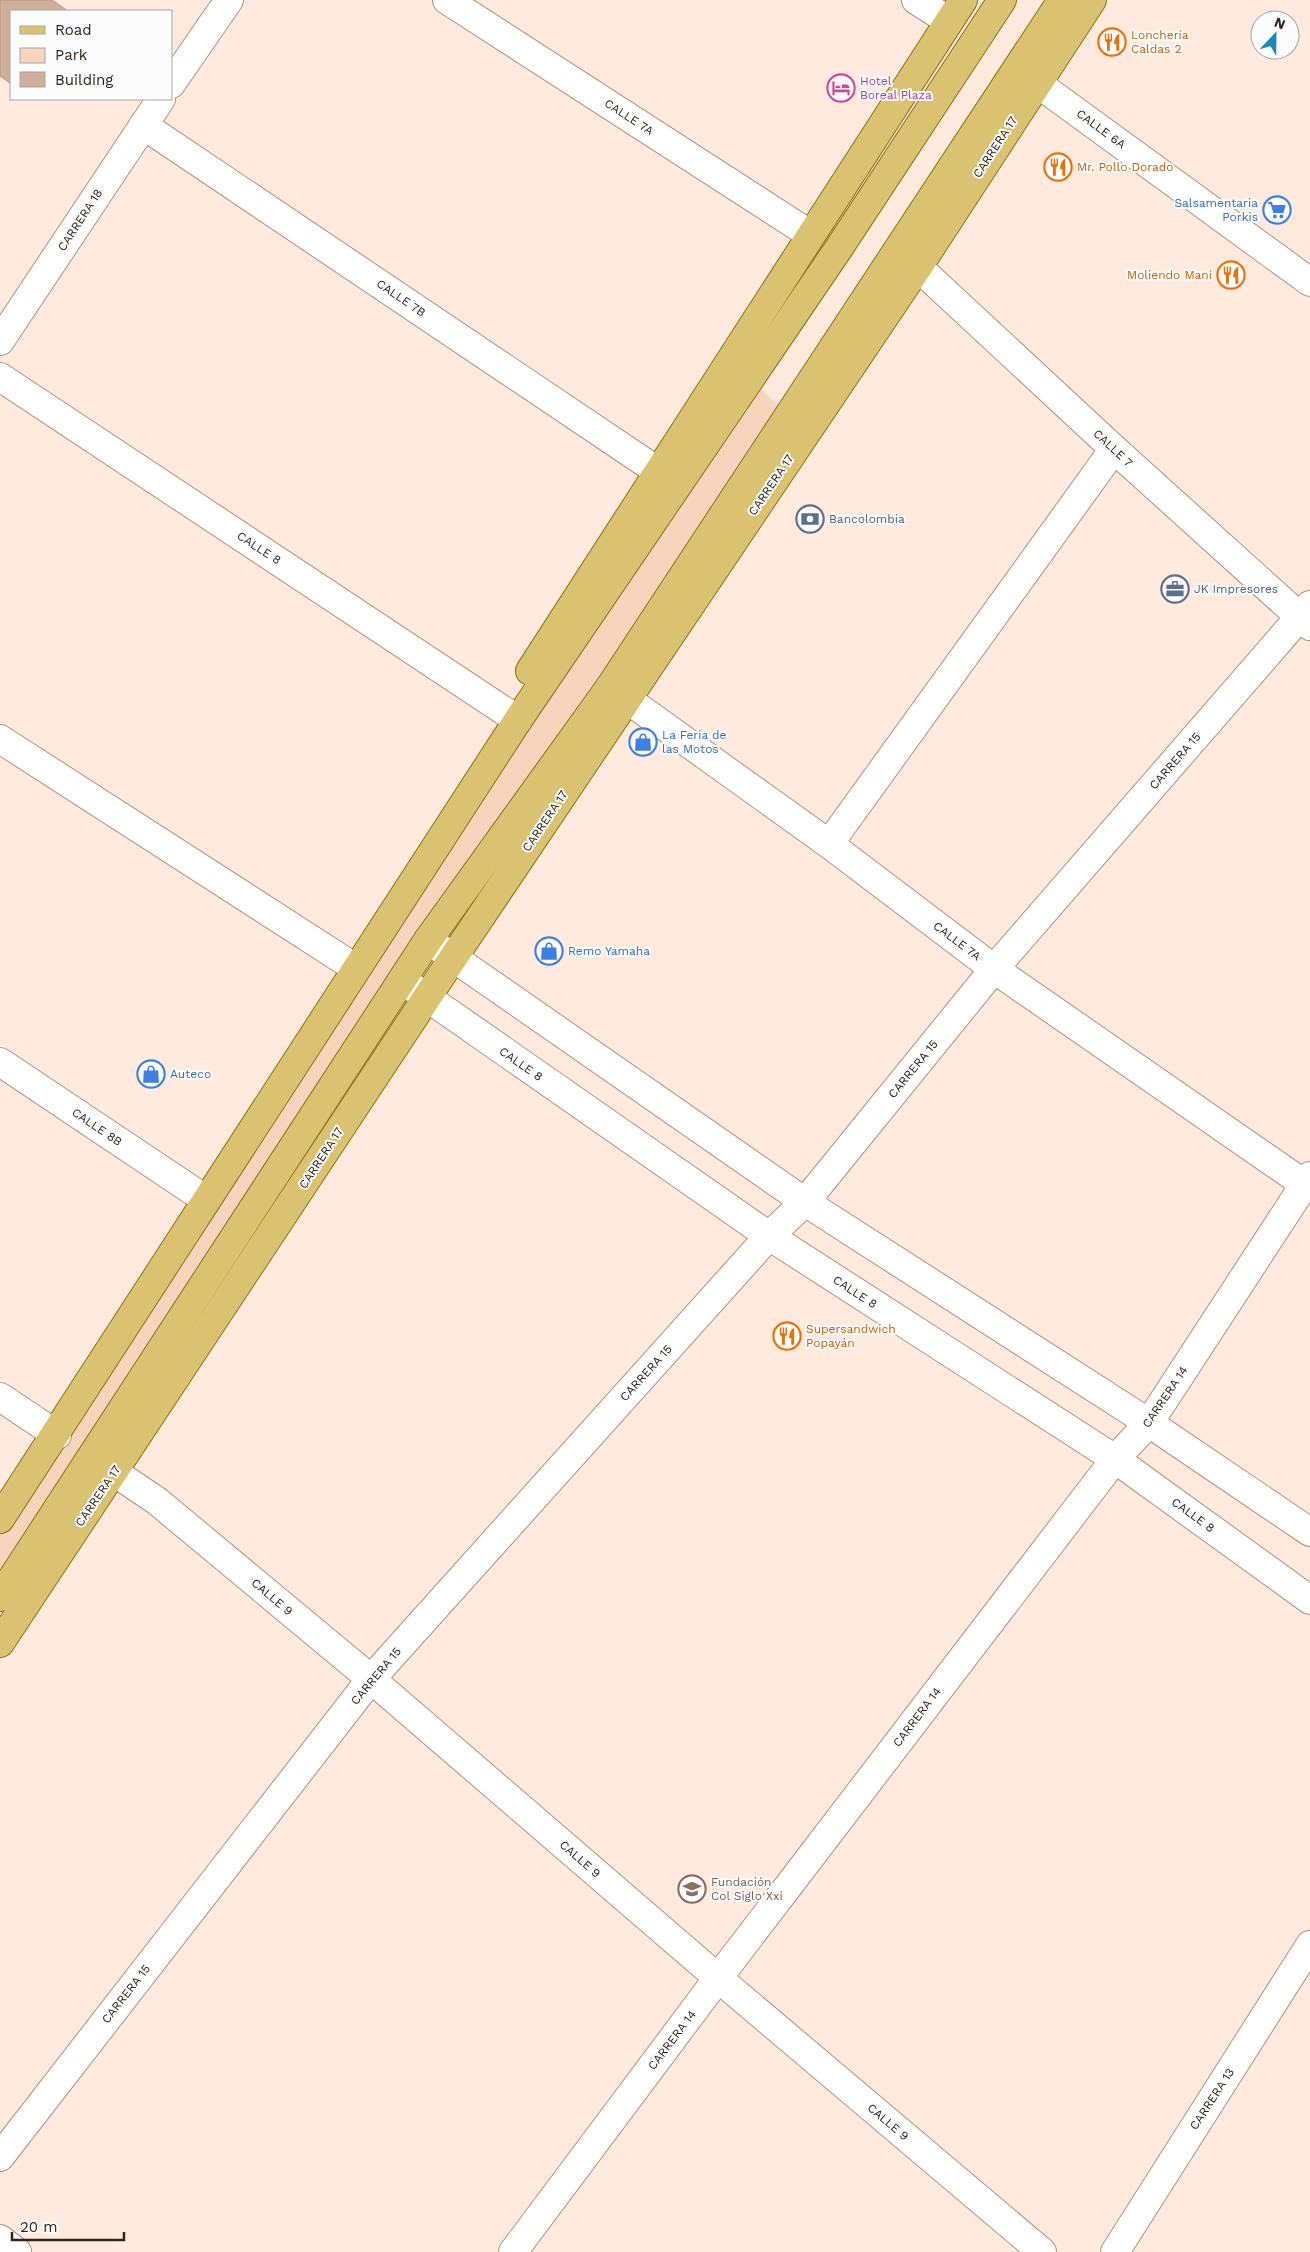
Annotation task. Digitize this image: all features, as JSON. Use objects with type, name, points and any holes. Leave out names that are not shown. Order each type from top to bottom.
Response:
[{"type":"main road","points":[[0,1519],[49,1431],[194,1191],[343,960],[511,715],[839,248],[1002,0]]},
{"type":"main road","name":"CARRERA 17","points":[[0,1643],[453,958],[619,693],[1062,0]]},
{"type":"main road","name":"CARRERA 17","points":[[0,1597],[428,940],[619,693],[918,267],[1092,0]]},
{"type":"main road","points":[[0,1491],[49,1431],[511,715],[658,472],[956,10]]},
{"type":"street","points":[[172,83],[230,0]]},
{"type":"street","name":"CALLE 7A","points":[[447,0],[811,235]]},
{"type":"street","points":[[916,0],[956,10]]},
{"type":"street","name":"CALLE 6A","points":[[1037,83],[1310,282]]},
{"type":"street","name":"CARRERA 18","points":[[0,341],[160,100]]},
{"type":"street","name":"CALLE 7B","points":[[143,125],[658,472]]},
{"type":"street","name":"CALLE 7","points":[[918,267],[1114,449],[1306,616]]},
{"type":"street","name":"CALLE 8","points":[[0,377],[511,715]]},
{"type":"street","points":[[829,844],[1114,449]]},
{"type":"street","name":"CARRERA 15","points":[[0,2157],[371,1679],[769,1236],[805,1202],[994,969],[1306,616]]},
{"type":"street","name":"CALLE 7A","points":[[619,693],[829,844],[994,969],[1308,1182]]},
{"type":"street","points":[[0,739],[343,960]]},
{"type":"street","points":[[428,940],[805,1202],[1149,1424],[1310,1532]]},
{"type":"street","name":"CALLE 8","points":[[402,980],[769,1236],[1115,1459],[1310,1600]]},
{"type":"street","name":"CALLE 8B","points":[[0,1062],[194,1191]]},
{"type":"street","name":"CARRERA 14","points":[[513,2252],[718,1978],[1115,1459],[1149,1424],[1308,1182]]},
{"type":"street","points":[[0,1397],[49,1431]]},
{"type":"street","name":"CALLE 9","points":[[114,1472],[156,1501],[371,1679],[718,1978],[1042,2252]]},
{"type":"street","name":"CARRERA 13","points":[[1114,2252],[1310,1945]]},
{"type":"street","points":[[0,2239],[17,2252]]},
{"type":"green space","points":[[756,385],[783,409],[0,1583],[0,1531],[198,1224]]},
{"type":"building","points":[[0,0],[52,0],[67,10],[10,10],[10,83],[0,76]]},
{"type":"place","name":"Lonchería Caldas 2","points":[[1112,42]]},
{"type":"place","name":"Hotel Boreal Plaza","points":[[841,88]]},
{"type":"place","name":"Mr. Pollo Dorado","points":[[1058,167]]},
{"type":"place","name":"Salsamentaria Porkis","points":[[1277,210]]},
{"type":"place","name":"Moliendo Maní","points":[[1231,275]]},
{"type":"place","name":"Bancolombia","points":[[810,519]]},
{"type":"place","name":"JK Impresores","points":[[1175,589]]},
{"type":"place","name":"La Feria de las Motos","points":[[643,742]]},
{"type":"place","name":"Remo Yamaha","points":[[549,951]]},
{"type":"place","name":"Auteco","points":[[151,1074]]},
{"type":"place","name":"Supersandwich Popayán","points":[[787,1336]]},
{"type":"place","name":"Fundación Col Siglo Xxi","points":[[692,1889]]}]
